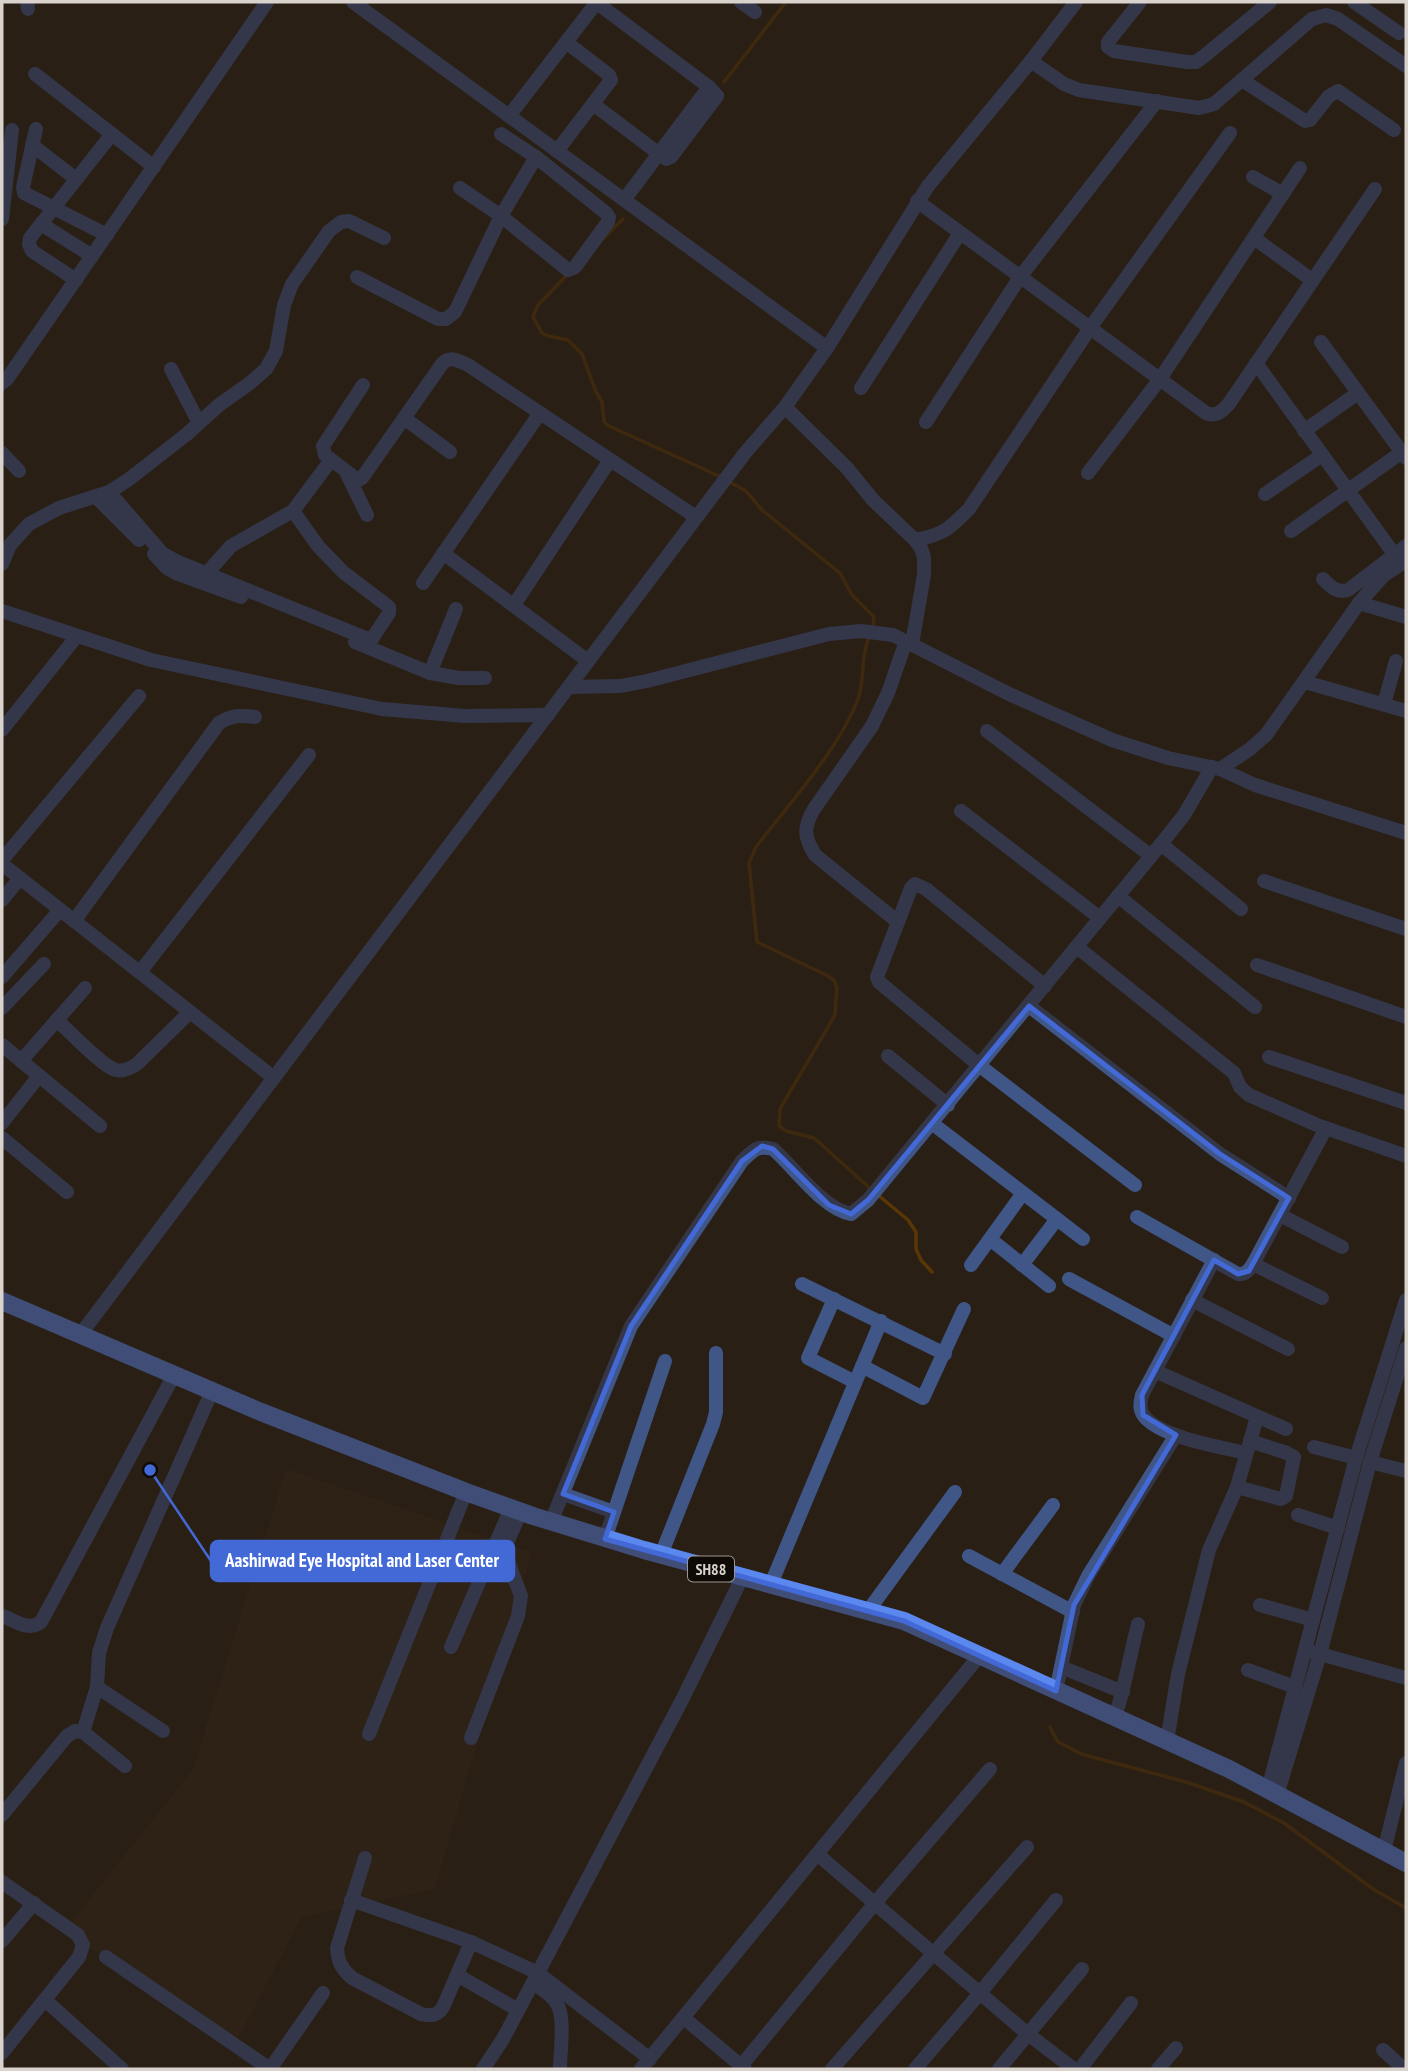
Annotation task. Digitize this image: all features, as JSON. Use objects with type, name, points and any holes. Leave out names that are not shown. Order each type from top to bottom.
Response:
[{"type":"main road","name":"SH88","points":[[2,1301],[212,1391],[516,1510],[604,1539],[904,1621],[1229,1769],[1406,1863]]},
{"type":"street","points":[[2,383],[267,2]]},
{"type":"street","points":[[353,2],[827,348]]},
{"type":"street","points":[[509,116],[597,2],[709,87],[624,200]]},
{"type":"street","points":[[741,2],[755,12]]},
{"type":"street","points":[[80,1335],[696,517],[745,453],[785,407],[827,348],[917,201],[1076,2]]},
{"type":"street","points":[[1140,2],[1108,42],[1108,47],[1114,51],[1187,62],[1196,62],[1203,57],[1270,2]]},
{"type":"street","points":[[1354,2],[1399,33]]},
{"type":"street","points":[[1031,61],[1064,84],[1079,90],[1207,107],[1214,104],[1312,19],[1326,15],[1338,19],[1406,66]]},
{"type":"street","points":[[557,174],[563,155],[593,104],[611,80],[609,75],[566,42]]},
{"type":"street","points":[[35,74],[154,167]]},
{"type":"street","points":[[1242,80],[1305,121],[1310,120],[1329,96],[1338,91],[1394,130]]},
{"type":"street","points":[[926,422],[1020,277],[1157,101]]},
{"type":"street","points":[[593,104],[657,154]]},
{"type":"street","points":[[36,129],[24,193],[107,235]]},
{"type":"street","points":[[2,219],[5,162],[12,130]]},
{"type":"street","points":[[915,540],[937,536],[970,509],[1090,328],[1230,133]]},
{"type":"street","points":[[76,280],[32,251],[30,239],[112,134]]},
{"type":"street","points":[[460,188],[501,216],[568,270],[572,270],[609,217],[536,157],[501,134]]},
{"type":"street","points":[[32,145],[76,179]]},
{"type":"street","points":[[356,277],[438,319],[446,319],[455,312],[501,216],[536,157]]},
{"type":"street","points":[[1088,474],[1160,379],[1300,168]]},
{"type":"street","points":[[1252,177],[1283,194]]},
{"type":"street","points":[[917,201],[1212,416],[1221,413],[1228,405],[1375,189]]},
{"type":"street","points":[[2,564],[10,545],[29,524],[59,508],[102,495],[128,480],[266,369],[275,351],[284,305],[292,284],[329,231],[341,222],[349,222],[384,238]]},
{"type":"street","points":[[41,224],[92,256]]},
{"type":"street","points":[[862,388],[960,233]]},
{"type":"street","points":[[1254,238],[1312,280]]},
{"type":"street","points":[[1291,531],[1404,455],[1321,342]]},
{"type":"street","points":[[363,385],[323,446],[325,455],[358,480],[442,363],[452,358],[468,365],[696,517]]},
{"type":"street","points":[[1256,363],[1348,491],[1402,554]]},
{"type":"street","points":[[171,369],[199,423]]},
{"type":"street","points":[[1304,431],[1358,393]]},
{"type":"street","points":[[785,407],[915,540],[924,557],[924,575],[888,693],[872,726],[808,820],[806,833],[807,842],[815,855],[898,922]]},
{"type":"street","points":[[423,583],[540,413]]},
{"type":"street","points":[[404,418],[450,452]]},
{"type":"street","points":[[2,453],[19,471]]},
{"type":"street","points":[[1265,494],[1322,456]]},
{"type":"street","points":[[207,573],[231,546],[293,511],[331,460]]},
{"type":"street","points":[[513,606],[610,460]]},
{"type":"street","points":[[345,471],[367,515]]},
{"type":"street","points":[[102,495],[163,554],[372,639],[389,613],[389,607],[343,572],[318,546],[293,511]]},
{"type":"street","points":[[102,495],[167,568],[178,574],[430,673],[459,678],[485,678]]},
{"type":"street","points":[[443,553],[588,661]]},
{"type":"street","points":[[1323,579],[1336,591],[1348,590],[1402,554]]},
{"type":"street","points":[[551,1522],[631,1326],[742,1161],[753,1150],[762,1146],[773,1149],[829,1205],[841,1213],[851,1214],[868,1200],[1161,844],[1216,768],[1250,749],[1266,735],[1359,603],[1402,554]]},
{"type":"street","points":[[1359,603],[1406,617]]},
{"type":"street","points":[[430,673],[456,609]]},
{"type":"street","points":[[2,611],[151,660],[382,709],[465,716],[548,715]]},
{"type":"street","points":[[569,687],[631,684],[829,634],[861,631],[903,640],[1009,694],[1112,740],[1168,758],[1216,768],[1255,785],[1406,833]]},
{"type":"street","points":[[2,730],[77,636]]},
{"type":"street","points":[[1384,704],[1396,661]]},
{"type":"street","points":[[1305,682],[1406,711]]},
{"type":"street","points":[[139,696],[2,862],[274,1078]]},
{"type":"street","points":[[75,921],[219,723],[238,715],[255,718]]},
{"type":"street","points":[[987,731],[1151,856]]},
{"type":"street","points":[[140,972],[309,755]]},
{"type":"street","points":[[961,811],[1100,918]]},
{"type":"street","points":[[1161,844],[1241,909]]},
{"type":"street","points":[[2,900],[20,878]]},
{"type":"street","points":[[1264,881],[1406,929]]},
{"type":"street","points":[[1045,986],[919,884],[911,888],[877,977],[878,982],[980,1066],[1135,1185]]},
{"type":"street","points":[[1118,896],[1255,1007]]},
{"type":"street","points":[[2,976],[60,910]]},
{"type":"street","points":[[1077,947],[1234,1073],[1240,1087],[1249,1095],[1326,1128],[1406,1156]]},
{"type":"street","points":[[2,1008],[44,964]]},
{"type":"street","points":[[1257,965],[1406,1017]]},
{"type":"street","points":[[21,1060],[85,988]]},
{"type":"street","points":[[1029,1006],[1220,1154],[1289,1198]]},
{"type":"street","points":[[57,1020],[108,1066],[118,1071],[137,1064],[190,1012]]},
{"type":"street","points":[[2,1045],[100,1126]]},
{"type":"street","points":[[888,1056],[948,1105]]},
{"type":"street","points":[[1269,1057],[1406,1103]]},
{"type":"street","points":[[2,1123],[39,1076]]},
{"type":"street","points":[[933,1124],[1083,1239]]},
{"type":"street","points":[[1137,1217],[1243,1274],[1249,1271],[1253,1264],[1326,1128]]},
{"type":"street","points":[[2,1138],[67,1192]]},
{"type":"street","points":[[971,1265],[1023,1193]]},
{"type":"street","points":[[1280,1215],[1342,1247]]},
{"type":"street","points":[[1023,1265],[1057,1219]]},
{"type":"street","points":[[990,1239],[1049,1286]]},
{"type":"street","points":[[1214,1260],[1154,1371],[1140,1405],[1143,1415],[1153,1424],[1176,1436],[1287,1453],[1294,1457],[1286,1496],[1281,1500],[1237,1487]]},
{"type":"street","points":[[1253,1264],[1322,1298]]},
{"type":"street","points":[[1069,1279],[1174,1336]]},
{"type":"street","points":[[802,1284],[945,1354]]},
{"type":"street","points":[[834,1299],[808,1358],[855,1382]]},
{"type":"street","points":[[1192,1300],[1288,1349]]},
{"type":"street","points":[[1272,1792],[1320,1654],[1363,1460],[1406,1300]]},
{"type":"street","points":[[862,1366],[923,1398],[964,1309]]},
{"type":"street","points":[[771,1584],[881,1321]]},
{"type":"street","points":[[1272,1792],[1295,1687],[1338,1528],[1406,1348]]},
{"type":"street","points":[[661,1555],[713,1424],[716,1412],[716,1353]]},
{"type":"street","points":[[604,1539],[665,1361]]},
{"type":"street","points":[[1154,1371],[1286,1429]]},
{"type":"street","points":[[2,1616],[27,1626],[35,1627],[41,1622],[174,1375]]},
{"type":"street","points":[[83,1732],[97,1687],[99,1653],[107,1628],[212,1391]]},
{"type":"street","points":[[1167,1741],[1178,1674],[1209,1550],[1237,1487],[1256,1417]]},
{"type":"street","points":[[1056,1691],[1073,1612],[1088,1576],[1176,1436]]},
{"type":"street","points":[[1314,1447],[1406,1471]]},
{"type":"street","points":[[369,1734],[466,1492]]},
{"type":"street","points":[[868,1611],[955,1492]]},
{"type":"street","points":[[563,1493],[614,1511]]},
{"type":"street","points":[[1002,1574],[1053,1505]]},
{"type":"street","points":[[451,1647],[516,1510]]},
{"type":"street","points":[[471,1738],[521,1603],[521,1596],[505,1553],[516,1510]]},
{"type":"street","points":[[1298,1515],[1338,1528]]},
{"type":"street","points":[[969,1556],[1073,1612]]},
{"type":"street","points":[[484,2069],[519,2010],[682,1700],[741,1578]]},
{"type":"street","points":[[1260,1605],[1313,1620]]},
{"type":"street","points":[[1115,1717],[1138,1624]]},
{"type":"street","points":[[1305,1650],[1406,1678]]},
{"type":"street","points":[[351,1900],[471,1942],[536,1978],[645,2064],[980,1655]]},
{"type":"street","points":[[1061,1667],[1123,1692]]},
{"type":"street","points":[[1248,1670],[1295,1687]]},
{"type":"street","points":[[97,1687],[163,1731]]},
{"type":"street","points":[[2,1815],[75,1731],[83,1732],[125,1766]]},
{"type":"street","points":[[1384,1851],[1406,1763]]},
{"type":"street","points":[[684,2018],[743,2067],[875,1903],[990,1769]]},
{"type":"street","points":[[832,2069],[1027,1847]]},
{"type":"street","points":[[817,1854],[1029,2035],[1074,2069]]},
{"type":"street","points":[[365,1858],[337,1948],[338,1962],[342,1970],[352,1978],[429,2017],[441,2011],[471,1942]]},
{"type":"street","points":[[2,1882],[78,1935],[83,1945],[79,1957],[2,2053]]},
{"type":"street","points":[[915,2069],[1056,1900]]},
{"type":"street","points":[[2,1941],[34,1903]]},
{"type":"street","points":[[106,1957],[270,2069],[323,1993]]},
{"type":"street","points":[[999,2069],[1082,1969]]},
{"type":"street","points":[[457,1975],[519,2010]]},
{"type":"street","points":[[536,1978],[558,2005],[561,2018],[560,2069]]},
{"type":"street","points":[[46,2000],[122,2069]]},
{"type":"street","points":[[1080,2069],[1131,2003]]},
{"type":"street","points":[[1158,2069],[1176,2048]]},
{"type":"street","points":[[1383,2050],[1404,2069]]},
{"type":"highlighted area","points":[[1029,1006],[1220,1154],[1289,1198],[1249,1271],[1238,1274],[1214,1260],[1142,1395],[1143,1415],[1176,1435],[1074,1605],[1056,1691],[904,1621],[605,1539],[614,1512],[563,1494],[631,1326],[742,1161],[762,1146],[773,1149],[829,1205],[851,1214],[868,1200]]},
{"type":"shaded area","points":[[286,1469],[532,1552],[435,1889],[302,1917],[233,2048],[65,1930],[193,1769]]},
{"type":"waterway","points":[[724,82],[786,2]]},
{"type":"waterway","points":[[604,238],[623,219]]},
{"type":"waterway","points":[[569,273],[538,305],[533,317],[542,333],[568,340],[582,354],[602,402],[604,422],[721,477]]},
{"type":"waterway","points":[[728,481],[746,491],[762,510],[840,573],[852,595],[874,617],[873,628]]},
{"type":"waterway","points":[[870,635],[860,692],[850,718],[812,776],[756,847],[749,863],[757,942],[826,975],[834,980],[837,988],[835,1015],[780,1109],[779,1126],[786,1131],[814,1138],[872,1190]]},
{"type":"waterway","points":[[878,1195],[908,1220],[916,1232],[916,1249],[921,1260],[932,1272]]},
{"type":"waterway","points":[[1050,1727],[1057,1741],[1081,1754],[1186,1782],[1244,1802],[1284,1823],[1373,1889],[1406,1908]]},
{"type":"place","name":"Aashirwad Eye Hospital and Laser Center","points":[[150,1470]]}]
